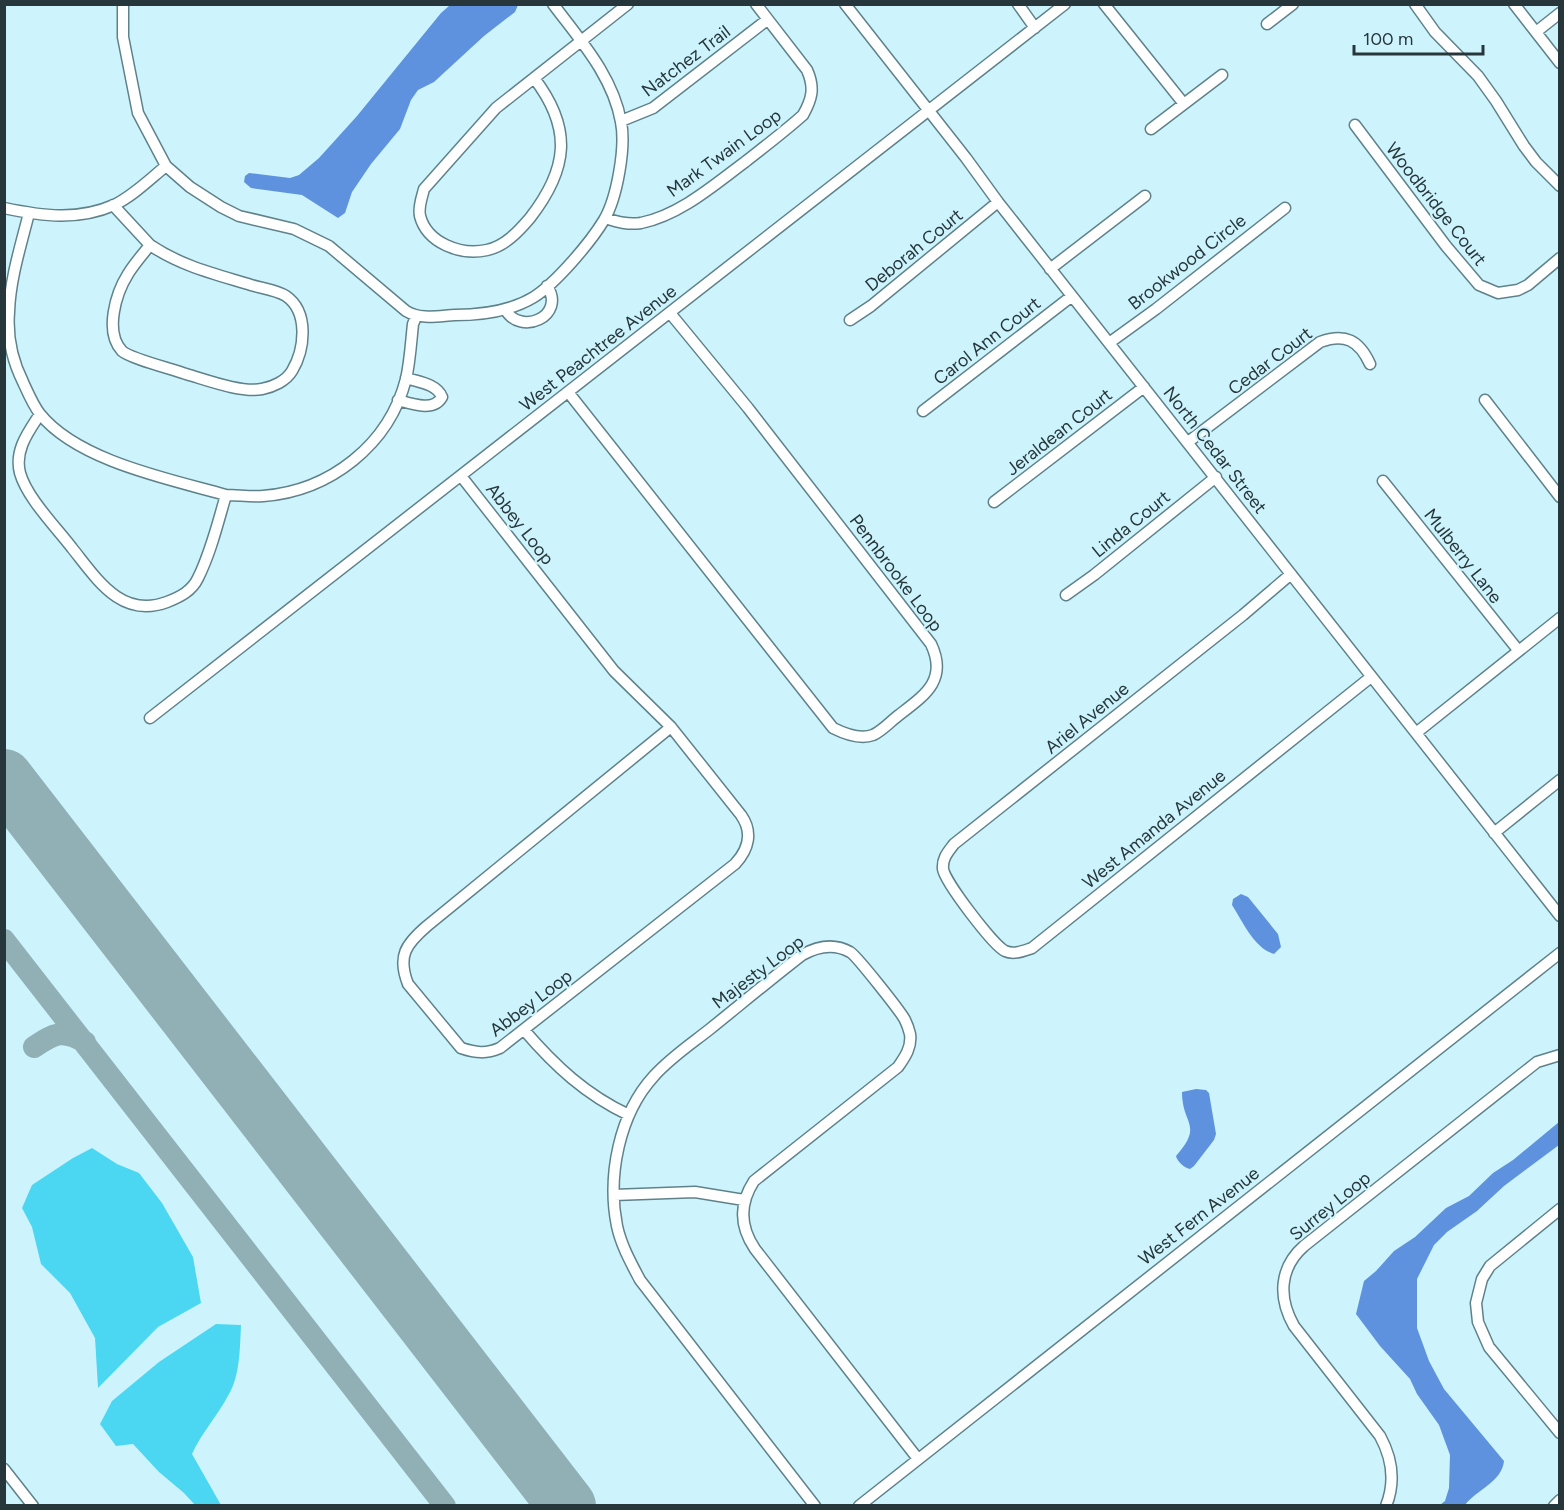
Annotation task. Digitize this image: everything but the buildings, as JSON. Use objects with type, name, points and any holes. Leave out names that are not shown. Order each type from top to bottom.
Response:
[{"type":"street","points":[[123,4],[123,37],[138,113],[166,166],[190,187],[239,216],[294,229],[329,246],[416,317],[481,315],[533,298],[585,245],[605,218],[619,168],[621,121],[611,91],[600,69],[553,4]]},
{"type":"street","points":[[534,78],[547,95],[557,114],[561,145],[558,172],[549,191],[518,232],[505,243],[487,250],[463,252],[446,246],[427,231],[420,215],[420,200],[424,189],[496,108],[534,78],[628,4]]},
{"type":"street","name":"Mark Twain Loop","points":[[605,218],[624,225],[642,223],[666,214],[716,184],[803,115],[813,90],[811,79],[807,70],[756,4]]},
{"type":"street","name":"North Cedar Street","points":[[845,4],[1560,916]]},
{"type":"street","points":[[1018,4],[1035,28]]},
{"type":"street","name":"West Peachtree Avenue","points":[[150,718],[1065,4]]},
{"type":"street","points":[[1104,4],[1184,104]]},
{"type":"street","points":[[1267,24],[1293,4]]},
{"type":"street","points":[[1415,4],[1435,32],[1478,76],[1524,146],[1560,186]]},
{"type":"street","points":[[1514,4],[1560,63]]},
{"type":"street","points":[[1536,32],[1560,13]]},
{"type":"street","name":"Natchez Trail","points":[[621,121],[652,108],[767,20]]},
{"type":"street","points":[[1151,129],[1222,75]]},
{"type":"street","name":"Woodbridge Court","points":[[1355,125],[1446,246],[1479,285],[1498,292],[1518,290],[1528,285],[1560,258]]},
{"type":"street","points":[[4,208],[47,216],[72,216],[113,205],[166,166]]},
{"type":"street","points":[[1050,268],[1145,196]]},
{"type":"street","name":"Deborah Court","points":[[850,321],[998,202]]},
{"type":"street","points":[[113,205],[150,244],[167,256],[197,269],[285,295],[299,314],[303,327],[299,355],[291,372],[279,383],[249,391],[191,375],[123,352],[112,326],[114,311],[127,275],[150,244]]},
{"type":"street","name":"Brookwood Circle","points":[[1109,343],[1285,208]]},
{"type":"street","points":[[29,213],[9,311],[9,358],[40,414],[61,435],[85,450],[121,464],[226,495],[261,496],[306,488],[330,477],[363,452],[376,438],[398,400],[406,378],[413,324],[416,317]]},
{"type":"street","points":[[505,309],[513,319],[523,322],[533,322],[546,316],[553,301],[552,293],[547,286]]},
{"type":"street","name":"Carol Ann Court","points":[[923,411],[1072,296]]},
{"type":"street","name":"Pennbrooke Loop","points":[[568,392],[833,728],[847,735],[873,735],[924,696],[937,672],[938,658],[931,644],[748,408],[670,313]]},
{"type":"street","name":"Cedar Court","points":[[1188,442],[1320,342],[1340,338],[1352,340],[1361,348],[1370,363]]},
{"type":"street","points":[[398,400],[433,406],[439,403],[442,397],[440,390],[406,378]]},
{"type":"street","name":"Jeraldean Court","points":[[994,502],[1144,387]]},
{"type":"street","points":[[1485,400],[1560,497]]},
{"type":"street","points":[[40,414],[24,439],[19,453],[20,472],[28,491],[99,581],[114,596],[133,604],[157,606],[182,596],[198,580],[226,495]]},
{"type":"street","name":"Abbey Loop","points":[[461,476],[614,671],[671,727],[745,821],[748,837],[743,855],[501,1048],[488,1053],[472,1052],[461,1048],[408,984],[403,971],[403,960],[407,947],[427,926],[671,727]]},
{"type":"street","name":"Linda Court","points":[[1066,595],[1216,477]]},
{"type":"street","name":"Mulberry Lane","points":[[1383,481],[1518,650]]},
{"type":"street","name":"Ariel Avenue","points":[[962,901],[943,872],[946,854],[954,844],[1243,615],[1291,574]]},
{"type":"street","points":[[1416,733],[1560,618]]},
{"type":"street","name":"West Amanda Avenue","points":[[962,901],[998,946],[1016,953],[1032,948],[1371,677]]},
{"type":"street","points":[[1494,833],[1560,780]]},
{"type":"street","name":"Majesty Loop","points":[[744,1200],[754,1181],[887,1077],[906,1056],[910,1034],[905,1020],[853,953],[833,947],[822,947],[802,955],[668,1062],[652,1077],[629,1115],[619,1145],[615,1171],[614,1195],[617,1226],[640,1280],[815,1506]]},
{"type":"street","name":"West Fern Avenue","points":[[859,1506],[1560,953]]},
{"type":"street","points":[[525,1030],[559,1068],[576,1083],[597,1098],[629,1115]]},
{"type":"street","name":"Surrey Loop","points":[[1386,1506],[1392,1482],[1392,1465],[1388,1450],[1380,1436],[1294,1326],[1286,1312],[1282,1296],[1283,1280],[1288,1264],[1305,1246],[1537,1062],[1560,1055]]},
{"type":"street","points":[[614,1195],[695,1192],[744,1200],[742,1216],[748,1239],[918,1459]]},
{"type":"street","points":[[1560,1209],[1490,1266],[1482,1279],[1476,1303],[1478,1322],[1484,1339],[1560,1433]]},
{"type":"street","points":[[4,1469],[33,1506]]},
{"type":"street","points":[[1554,1506],[1560,1500]]},
{"type":"shaded area","points":[[450,5],[518,5],[515,12],[484,36],[434,82],[418,90],[411,100],[400,129],[371,164],[352,192],[345,213],[338,218],[302,195],[251,188],[244,182],[245,176],[249,173],[290,178],[299,175],[319,158]]},
{"type":"shaded area","points":[[1241,894],[1248,897],[1278,934],[1281,947],[1274,954],[1255,940],[1232,905],[1233,899]]},
{"type":"shaded area","points":[[1196,1089],[1206,1090],[1209,1093],[1216,1134],[1214,1140],[1190,1169],[1181,1164],[1176,1156],[1189,1137],[1190,1130],[1182,1092]]},
{"type":"shaded area","points":[[1559,1122],[1559,1145],[1504,1186],[1477,1211],[1447,1232],[1434,1245],[1417,1279],[1417,1328],[1429,1361],[1444,1389],[1504,1461],[1499,1475],[1465,1505],[1440,1505],[1445,1501],[1449,1488],[1450,1455],[1439,1425],[1417,1394],[1410,1379],[1380,1346],[1356,1314],[1364,1281],[1394,1251],[1415,1237],[1446,1208],[1469,1196],[1493,1173],[1513,1160]]},
{"type":"shaded area","points":[[92,1148],[117,1164],[139,1173],[162,1203],[193,1257],[201,1303],[158,1327],[98,1388],[95,1338],[70,1293],[41,1264],[32,1227],[22,1208],[32,1185]]},
{"type":"shaded area","points":[[216,1324],[241,1325],[239,1361],[233,1387],[192,1454],[221,1505],[195,1505],[133,1444],[116,1446],[100,1424],[112,1401],[159,1362]]},
{"type":"taxiway","points":[[4,799],[23,803]]},
{"type":"taxiway","points":[[4,940],[445,1506]]},
{"type":"taxiway","points":[[34,1047],[59,1034],[70,1035],[85,1042]]},
{"type":"runway","points":[[4,778],[567,1506]]}]
